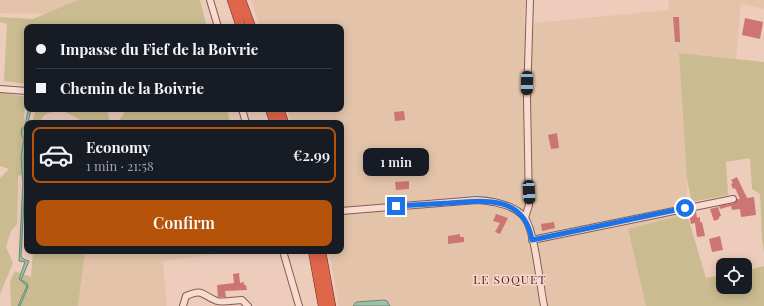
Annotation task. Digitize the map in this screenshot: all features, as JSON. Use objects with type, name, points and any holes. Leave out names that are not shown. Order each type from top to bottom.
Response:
[{"type":"highway","points":[[232,0],[240,24]]},
{"type":"highway","points":[[242,0],[250,24]]},
{"type":"highway","points":[[314,254],[323,306]]},
{"type":"highway","points":[[322,254],[331,306]]},
{"type":"street","points":[[210,0],[217,24]]},
{"type":"street","points":[[530,0],[527,99],[529,205],[525,218],[532,240],[544,306]]},
{"type":"street","points":[[0,89],[24,91]]},
{"type":"street","points":[[532,240],[733,198]]},
{"type":"street","points":[[344,211],[492,200],[504,204],[525,218]]},
{"type":"street","points":[[284,254],[299,306]]},
{"type":"street","points":[[182,306],[186,296],[196,291],[203,292],[218,301],[242,300],[248,306]]},
{"type":"shaded area","points":[[0,0],[84,0],[46,14],[0,13]]},
{"type":"shaded area","points":[[78,0],[200,0],[206,24],[24,24],[24,84],[4,81],[7,24],[0,22],[0,17],[33,19]]},
{"type":"shaded area","points":[[251,0],[525,0],[524,24],[669,10],[668,0],[764,0],[764,9],[741,4],[736,59],[679,53],[687,180],[687,214],[628,230],[646,306],[339,306],[330,254],[344,254],[344,120],[291,120],[288,112],[344,112],[344,24],[259,24]]},
{"type":"shaded area","points":[[679,53],[764,62],[764,252],[760,194],[752,189],[750,158],[726,162],[728,195],[692,202],[687,180]]},
{"type":"shaded area","points":[[0,92],[24,97],[25,120],[24,175],[18,176],[17,224],[11,231],[6,247],[13,263],[0,294],[0,178],[9,169],[0,166]]},
{"type":"shaded area","points":[[28,112],[30,112],[29,120],[26,120]]},
{"type":"shaded area","points":[[35,112],[52,112],[44,115],[41,120],[33,120]]},
{"type":"shaded area","points":[[66,112],[108,112],[109,120],[80,120]]},
{"type":"shaded area","points":[[124,112],[228,112],[229,120],[119,120]]},
{"type":"shaded area","points":[[22,128],[24,128],[24,139],[21,134]]},
{"type":"shaded area","points":[[24,139],[24,204],[21,256],[23,259],[29,261],[21,280],[27,283],[28,287],[20,306],[18,306],[27,286],[19,279],[25,262],[19,261],[23,183],[21,157]]},
{"type":"shaded area","points":[[687,214],[706,278],[716,276],[716,294],[752,294],[752,269],[764,266],[764,306],[646,306],[628,229]]},
{"type":"shaded area","points":[[33,254],[85,254],[78,306],[11,306],[10,281],[15,271],[31,277]]},
{"type":"shaded area","points":[[85,254],[219,254],[163,261],[167,306],[78,306]]},
{"type":"shaded area","points":[[387,301],[390,306],[353,306],[356,302]]},
{"type":"building","points":[[673,17],[679,17],[680,42],[675,42]]},
{"type":"building","points":[[745,18],[763,22],[760,39],[742,35]]},
{"type":"building","points":[[404,111],[405,120],[395,121],[394,112]]},
{"type":"building","points":[[557,133],[559,148],[551,149],[548,135]]},
{"type":"building","points":[[737,177],[747,198],[754,197],[756,215],[741,217],[740,209],[732,210],[731,206],[720,209],[719,206],[734,203],[737,199],[740,199],[735,188],[733,189],[731,184],[733,183],[731,180]]},
{"type":"building","points":[[409,181],[409,189],[396,190],[395,182]]},
{"type":"building","points":[[718,207],[721,216],[719,219],[714,221],[710,209]]},
{"type":"building","points":[[696,211],[697,218],[700,217],[700,222],[702,222],[705,236],[697,237],[695,223],[691,224],[689,213]]},
{"type":"building","points":[[496,214],[508,218],[500,234],[495,232],[500,223],[493,221]]},
{"type":"building","points":[[554,222],[555,228],[542,231],[541,224]]},
{"type":"building","points":[[460,234],[460,237],[464,237],[464,242],[448,244],[448,236]]},
{"type":"building","points":[[720,236],[723,250],[712,252],[709,239]]},
{"type":"building","points":[[239,273],[240,283],[244,282],[247,290],[225,291],[226,297],[218,297],[217,285],[234,283],[233,274]]},
{"type":"district","name":"LE SOQUET","points":[[510,280]]},
{"type":"route","points":[[396,206],[492,200],[504,204],[525,218],[529,226],[532,240],[685,208]]}]
